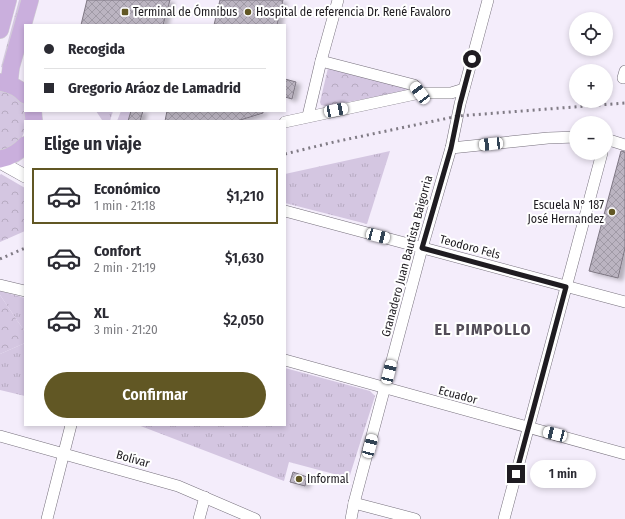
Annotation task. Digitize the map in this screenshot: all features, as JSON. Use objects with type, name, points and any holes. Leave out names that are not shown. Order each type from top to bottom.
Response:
[{"type":"main road","points":[[0,30],[8,0]]},
{"type":"main road","points":[[24,94],[16,87],[5,83],[30,0]]},
{"type":"main road","points":[[0,160],[9,157],[24,147]]},
{"type":"street","points":[[308,116],[338,0]]},
{"type":"street","name":"Granadero Juan Bautista Baigorria","points":[[351,519],[422,248],[451,148],[460,104],[488,0]]},
{"type":"street","points":[[321,61],[414,85],[420,93]]},
{"type":"street","points":[[286,122],[420,93],[451,93],[464,89]]},
{"type":"street","points":[[451,148],[569,137]]},
{"type":"street","points":[[613,141],[625,145]]},
{"type":"street","points":[[0,160],[24,175]]},
{"type":"street","points":[[504,519],[600,160]]},
{"type":"street","name":"Teodoro Fels","points":[[286,211],[625,302]]},
{"type":"street","points":[[0,285],[24,291]]},
{"type":"street","name":"Ecuador","points":[[286,360],[625,454]]},
{"type":"street","points":[[47,519],[71,426]]},
{"type":"street","name":"Bolívar","points":[[0,436],[178,486],[255,519]]},
{"type":"street","points":[[199,519],[205,497]]},
{"type":"street","points":[[354,503],[415,519]]},
{"type":"green space","points":[[19,0],[23,0],[5,68],[1,67]]},
{"type":"green space","points":[[331,66],[408,88],[408,91],[326,106],[321,105],[320,102],[328,68]]},
{"type":"green space","points":[[0,87],[24,102],[24,112],[26,112],[28,120],[24,120],[24,133],[19,141],[16,144],[0,151]]},
{"type":"green space","points":[[97,112],[113,112],[110,120],[102,120]]},
{"type":"green space","points":[[121,112],[131,112],[128,120],[117,120]]},
{"type":"green space","points":[[390,151],[367,224],[286,203],[286,174]]},
{"type":"green space","points":[[1,174],[24,187],[24,231],[0,242]]},
{"type":"green space","points":[[0,291],[24,298],[24,331],[0,295]]},
{"type":"green space","points":[[0,295],[24,331],[24,343],[0,354]]},
{"type":"green space","points":[[24,343],[24,396],[0,390],[0,354]]},
{"type":"green space","points":[[286,368],[370,391],[375,396],[349,478],[289,462],[284,481],[141,426],[286,426]]},
{"type":"building","name":"Terminal de Ómnibus","points":[[87,0],[170,0],[163,24],[81,24]]},
{"type":"building","name":"Hospital de referencia Dr. René Favaloro","points":[[220,0],[283,0],[277,24],[214,24]]},
{"type":"building","points":[[286,79],[296,82],[292,99],[286,97]]},
{"type":"building","points":[[131,112],[143,112],[140,120],[128,120]]},
{"type":"building","points":[[167,112],[263,112],[240,120],[165,120]]},
{"type":"building","name":"Escuela N° 187 José Hernandez","points":[[621,151],[625,152],[625,248],[618,278],[589,271]]},
{"type":"building","name":"Informal","points":[[293,472],[307,477],[305,486],[290,482]]},
{"type":"railway","points":[[286,154],[458,116],[625,103]]},
{"type":"railway","points":[[0,259],[24,248]]},
{"type":"place","name":"Terminal de Ómnibus","points":[[125,12]]},
{"type":"place","name":"Hospital de referencia Dr. René Favaloro","points":[[248,12]]},
{"type":"place","name":"Escuela N° 187 José Hernandez","points":[[612,212]]},
{"type":"place","name":"Informal","points":[[299,479]]},
{"type":"district","name":"EL PIMPOLLO","points":[[483,329]]},
{"type":"route","points":[[472,59],[460,104],[451,148],[422,248],[566,287],[516,474]]}]
